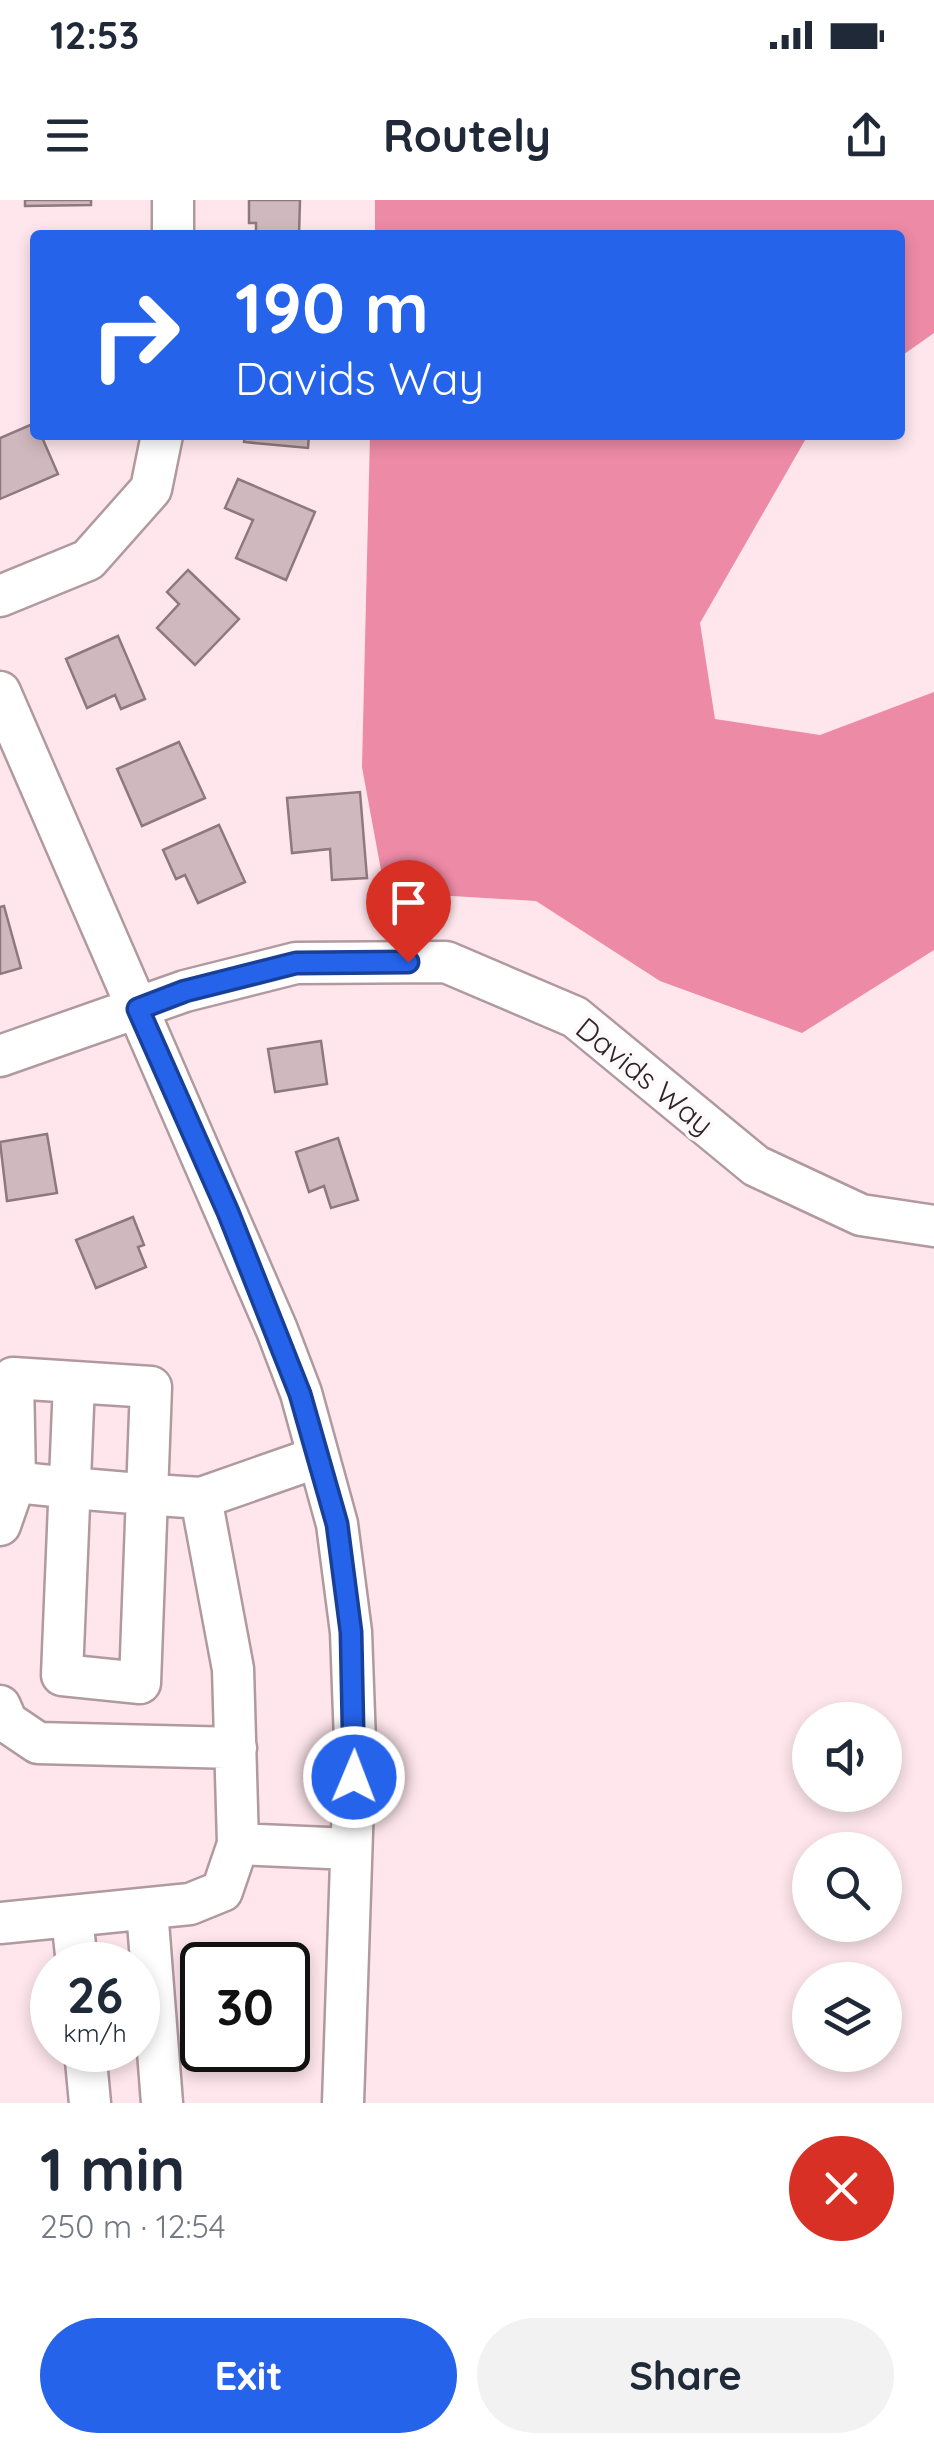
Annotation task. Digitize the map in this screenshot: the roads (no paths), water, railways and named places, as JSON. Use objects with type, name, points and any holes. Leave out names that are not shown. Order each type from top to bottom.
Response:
[{"type":"street","points":[[173,200],[173,230]]},
{"type":"street","points":[[0,596],[88,560],[151,489],[161,440]]},
{"type":"street","points":[[0,692],[277,1330],[300,1394],[337,1524],[351,1632],[355,1742],[343,2103]]},
{"type":"street","name":"Davids Way","points":[[0,1056],[185,991],[296,963],[446,962],[575,1017],[756,1166],[861,1215],[934,1226]]},
{"type":"street","points":[[0,1525],[15,1482],[12,1378],[151,1388],[140,1683],[62,1675],[74,1383]]},
{"type":"street","points":[[15,1482],[200,1498],[318,1456]]},
{"type":"street","points":[[0,1924],[190,1904],[222,1891],[238,1844],[233,1669],[200,1498]]},
{"type":"street","points":[[0,1706],[7,1722],[38,1743],[236,1748]]},
{"type":"street","points":[[238,1844],[351,1849]]},
{"type":"street","points":[[148,1908],[162,2103]]},
{"type":"street","points":[[72,1916],[75,1942]]},
{"type":"street","points":[[87,2072],[90,2103]]}]
